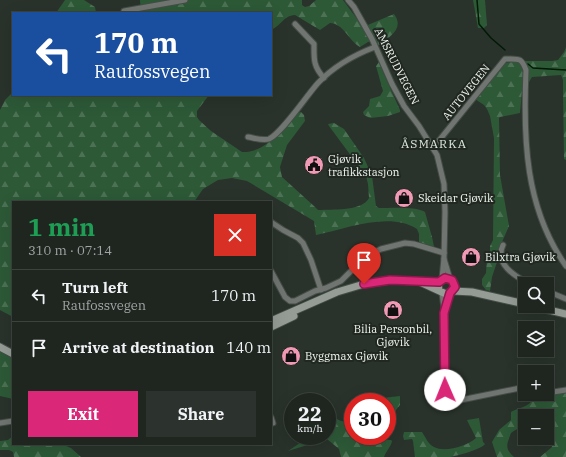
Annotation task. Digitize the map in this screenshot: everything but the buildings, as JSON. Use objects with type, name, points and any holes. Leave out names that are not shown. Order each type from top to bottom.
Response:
[{"type":"main road","points":[[272,321],[337,292],[382,280],[419,282],[440,281],[445,278],[452,280],[472,292]]},
{"type":"main road","points":[[452,280],[455,287],[452,292]]},
{"type":"main road","points":[[440,281],[438,286],[441,292]]},
{"type":"main road","points":[[419,282],[446,294],[452,292],[472,292],[518,302]]},
{"type":"main road","points":[[272,326],[344,290]]},
{"type":"main road","points":[[554,311],[566,314]]},
{"type":"main road","points":[[0,346],[12,353]]},
{"type":"street","points":[[124,11],[185,0]]},
{"type":"street","name":"AMSRUDVEGEN","points":[[348,0],[354,7],[404,106],[419,126],[437,155],[444,184],[446,212],[444,256],[440,281]]},
{"type":"street","points":[[295,24],[314,44],[314,64],[324,78]]},
{"type":"street","points":[[248,137],[268,139],[278,132],[319,82],[345,60],[375,47]]},
{"type":"street","name":"AUTOVEGEN","points":[[433,148],[505,59],[519,59],[523,61],[526,70],[525,134],[533,196],[541,222],[556,252],[566,266]]},
{"type":"street","points":[[272,223],[298,238],[303,243],[310,256],[321,290]]},
{"type":"street","points":[[272,272],[285,297],[292,301],[298,300],[315,291],[342,281],[365,257],[381,249],[405,243],[414,244],[444,256]]},
{"type":"street","points":[[503,244],[501,255],[506,267],[518,277]]},
{"type":"street","name":"AMSRUDVEGEN","points":[[444,256],[452,280]]},
{"type":"street","points":[[441,292],[444,313],[446,401],[456,401],[518,388]]},
{"type":"street","points":[[444,313],[452,292]]},
{"type":"street","points":[[554,294],[566,299]]},
{"type":"street","points":[[554,392],[566,390]]},
{"type":"street","points":[[0,423],[12,421]]},
{"type":"green space","points":[[65,0],[84,0],[95,7],[96,12],[57,12]]},
{"type":"green space","points":[[140,0],[302,0],[302,5],[305,7],[309,6],[316,0],[343,0],[363,27],[394,14],[398,24],[395,32],[381,45],[372,41],[360,47],[352,41],[339,26],[335,24],[330,23],[320,30],[295,15],[288,17],[272,29],[272,12],[141,12]]},
{"type":"green space","points":[[473,0],[485,0],[487,25],[484,28],[478,28]]},
{"type":"green space","points":[[566,47],[566,160],[564,159],[563,80],[561,75],[532,77],[529,82],[524,85],[522,91],[520,113],[499,118],[500,175],[509,226],[499,249],[490,291],[486,290],[482,285],[482,279],[486,273],[487,257],[493,240],[494,138],[490,116],[487,109],[475,99],[501,64],[517,61],[558,60]]},
{"type":"green space","points":[[379,62],[400,112],[388,116],[370,118],[364,115],[363,112],[369,106],[370,99],[380,96],[383,91],[376,66]]},
{"type":"green space","points":[[12,93],[12,96],[208,96],[197,111],[197,117],[211,131],[242,152],[259,149],[273,139],[297,113],[301,112],[304,115],[305,121],[287,145],[280,167],[282,177],[318,210],[355,207],[366,202],[369,198],[366,176],[328,124],[334,123],[344,129],[364,158],[372,176],[376,206],[379,208],[416,209],[425,212],[435,251],[419,244],[419,234],[417,229],[406,224],[394,222],[381,221],[367,223],[316,235],[314,221],[247,181],[232,178],[218,180],[203,189],[195,201],[12,201],[12,316],[0,310],[0,110],[5,100]]},
{"type":"green space","points":[[0,350],[12,356],[12,399],[0,396]]},
{"type":"green space","points":[[566,390],[566,457],[540,457],[552,447],[552,445],[554,445],[554,409],[518,409],[526,406],[532,401],[554,401],[554,393]]},
{"type":"green space","points":[[396,396],[400,396],[400,405],[396,410]]},
{"type":"green space","points":[[518,409],[518,429],[511,433],[507,446],[514,457],[497,457],[492,442],[499,430],[511,420],[511,412]]},
{"type":"green space","points":[[479,418],[483,442],[485,444],[463,454],[450,457],[415,457],[412,439],[404,440],[404,432],[422,432],[429,443],[434,447],[439,449],[456,448],[467,444],[476,438],[467,420]]},
{"type":"green space","points":[[336,419],[344,422],[344,445],[390,445],[384,457],[341,457],[339,449],[334,445],[336,445]]},
{"type":"green space","points":[[12,437],[12,445],[65,445],[81,457],[14,457],[13,452],[9,450],[0,450],[0,441],[8,440]]},
{"type":"green space","points":[[297,445],[308,445],[288,451]]},
{"type":"waterway","points":[[477,0],[479,24],[491,38],[505,50]]},
{"type":"waterway","points":[[528,64],[533,68],[566,70]]},
{"type":"place","name":"Gjøvik trafikkstasjon","points":[[314,165]]},
{"type":"place","name":"Skeidar Gjøvik","points":[[404,198]]},
{"type":"place","name":"Bilxtra Gjøvik","points":[[471,257]]},
{"type":"place","name":"Bilia Personbil, Gjøvik","points":[[393,310]]},
{"type":"place","name":"Byggmax Gjøvik","points":[[291,356]]},
{"type":"district","name":"ÅSMARKA","points":[[434,143]]},
{"type":"route","points":[[364,284],[374,281],[390,280],[439,282],[445,278],[450,278],[454,282],[455,287],[450,293],[444,313],[445,390]]}]
